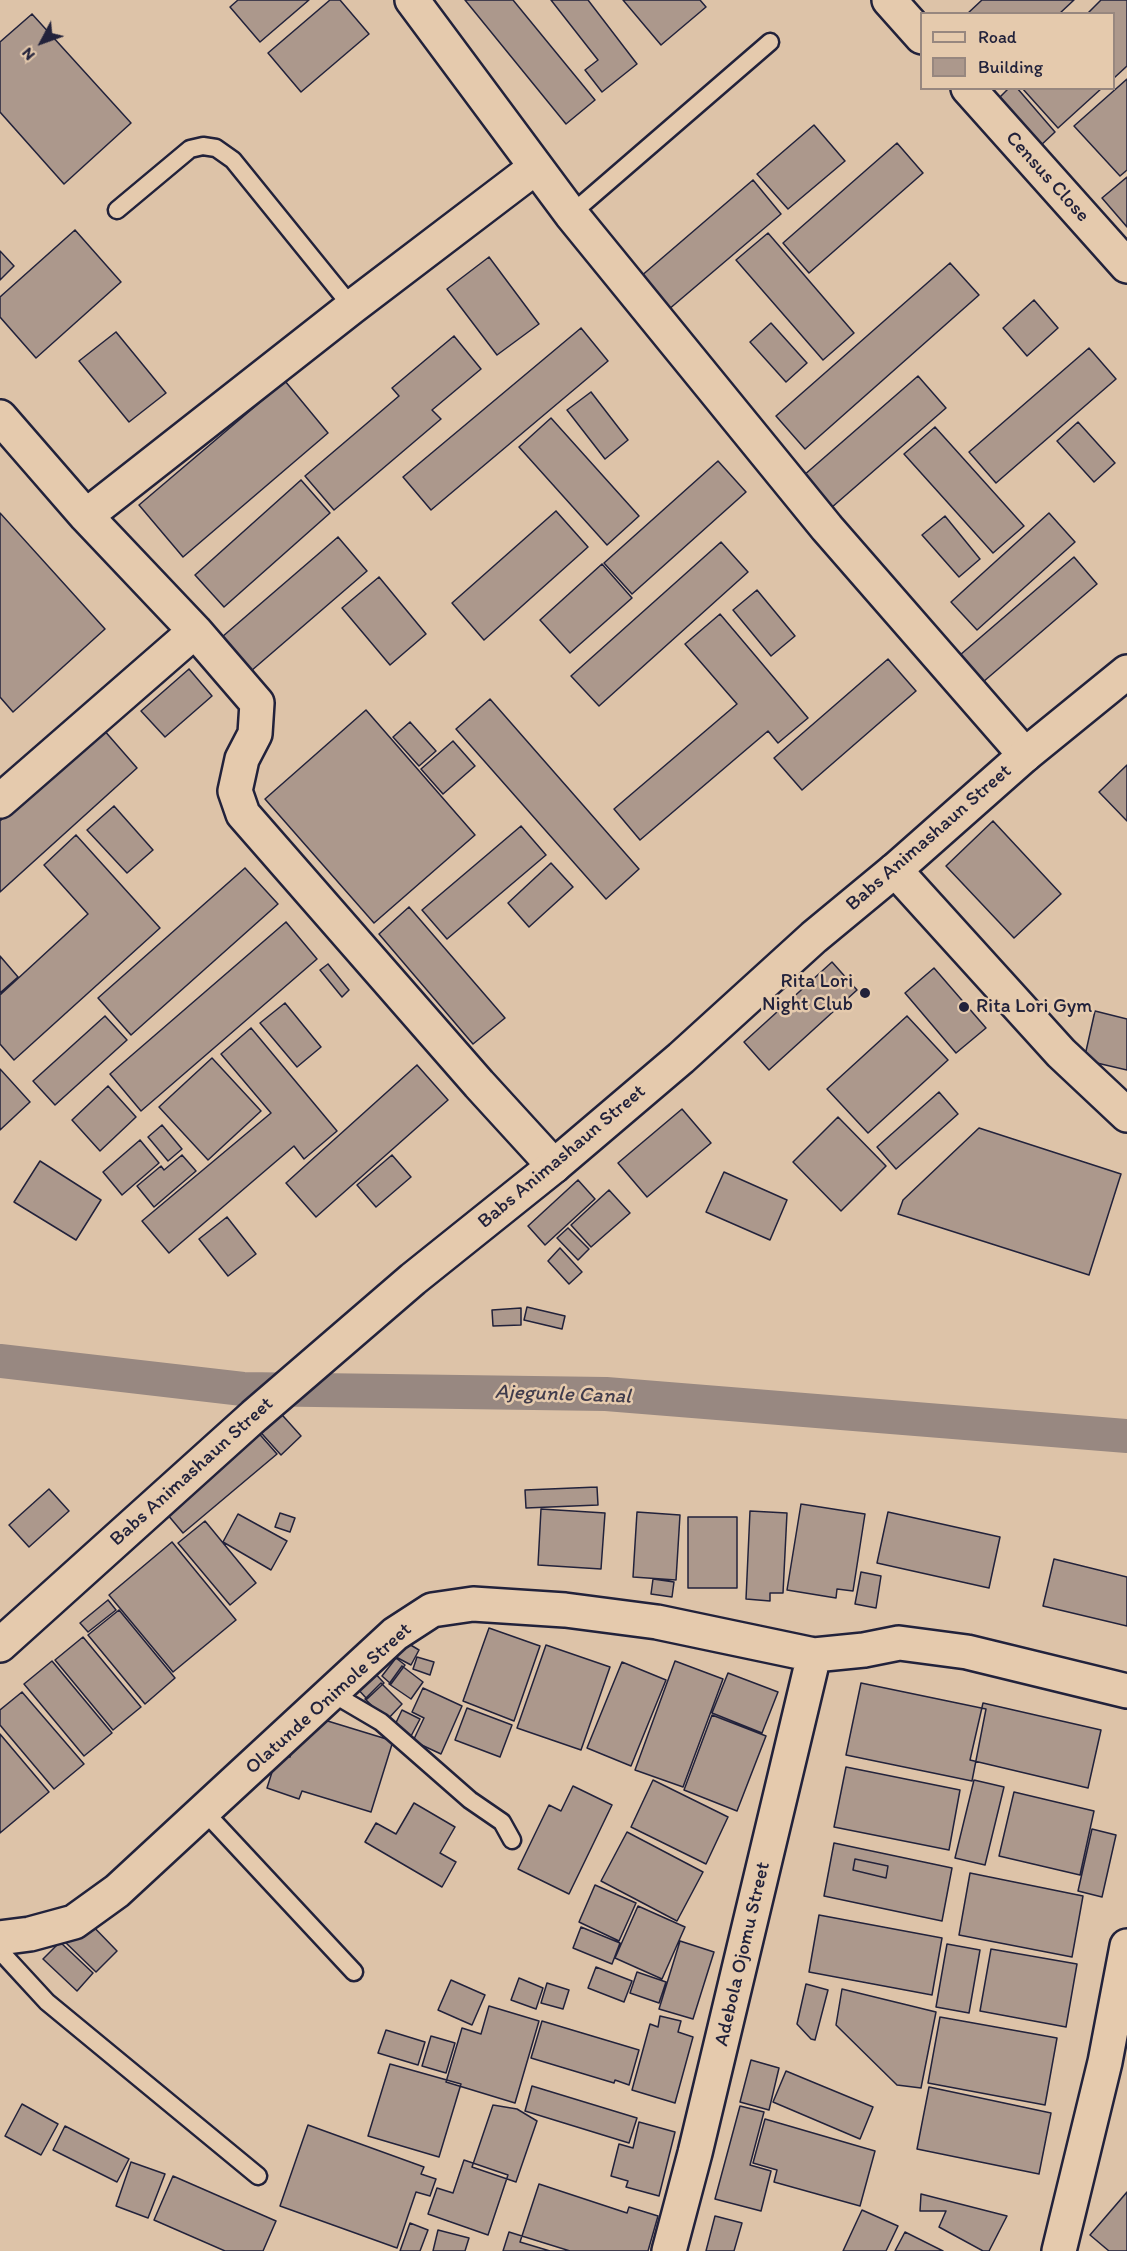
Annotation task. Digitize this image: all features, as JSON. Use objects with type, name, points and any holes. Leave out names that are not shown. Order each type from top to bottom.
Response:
[{"type":"street","points":[[412,0],[572,214],[827,528],[1025,755]]},
{"type":"street","points":[[888,0],[920,36]]},
{"type":"street","name":"Census Close","points":[[970,90],[1127,266]]},
{"type":"street","points":[[87,516],[352,307],[536,167]]},
{"type":"street","points":[[2,423],[195,631],[257,703],[255,734],[242,759],[235,791],[243,814],[479,1084],[554,1166]]},
{"type":"street","points":[[0,801],[195,631]]},
{"type":"street","name":"Babs Animashaun Street","points":[[0,1645],[210,1455],[413,1280],[554,1166],[681,1058],[814,937],[895,870],[1025,755],[1127,672]]},
{"type":"street","points":[[895,870],[1061,1053],[1127,1115]]},
{"type":"street","name":"Olatunde Onimole Street","points":[[0,1938],[30,1934],[74,1922],[117,1891],[395,1634],[432,1610],[473,1604],[565,1610],[657,1622],[814,1655],[899,1644],[967,1652],[1127,1691]]},
{"type":"street","name":"Adebola Ojomu Street","points":[[669,2251],[695,2153],[814,1655]]},
{"type":"street","points":[[1059,2251],[1116,2067],[1127,1946]]},
{"type":"lane","points":[[572,214],[770,42]]},
{"type":"lane","points":[[117,210],[190,149],[203,146],[216,148],[233,160],[352,307]]},
{"type":"lane","points":[[330,1692],[381,1722],[470,1800],[502,1822],[512,1840]]},
{"type":"lane","points":[[204,1810],[354,1972]]},
{"type":"lane","points":[[0,1952],[47,2002],[258,2176]]},
{"type":"building","points":[[238,0],[309,0],[260,42],[230,7]]},
{"type":"building","points":[[330,0],[340,0],[369,34],[301,92],[268,53]]},
{"type":"building","points":[[465,0],[513,0],[595,100],[566,124]]},
{"type":"building","points":[[551,0],[588,0],[637,64],[602,92],[585,70],[598,60]]},
{"type":"building","points":[[623,0],[700,0],[706,7],[661,45]]},
{"type":"building","points":[[982,0],[1074,0],[1061,12],[969,12]]},
{"type":"building","points":[[1101,0],[1127,0],[1127,66],[1115,77],[1115,12],[1089,12]]},
{"type":"building","points":[[32,14],[131,123],[64,184],[0,112],[0,42]]},
{"type":"building","points":[[1127,79],[1127,170],[1120,176],[1074,126]]},
{"type":"building","points":[[1007,90],[1019,90],[1055,132],[1039,147],[997,100]]},
{"type":"building","points":[[1024,90],[1100,90],[1058,128]]},
{"type":"building","points":[[814,125],[845,161],[788,209],[757,174]]},
{"type":"building","points":[[897,143],[923,173],[809,273],[783,243]]},
{"type":"building","points":[[1127,177],[1127,227],[1102,198]]},
{"type":"building","points":[[753,180],[781,214],[668,310],[640,277]]},
{"type":"building","points":[[75,230],[121,282],[36,358],[0,317],[0,297]]},
{"type":"building","points":[[768,233],[854,333],[823,360],[736,260]]},
{"type":"building","points":[[0,251],[14,266],[0,280]]},
{"type":"building","points":[[489,257],[539,324],[497,355],[447,289]]},
{"type":"building","points":[[950,263],[979,295],[805,449],[776,416]]},
{"type":"building","points":[[1034,300],[1058,328],[1027,356],[1003,328]]},
{"type":"building","points":[[771,323],[807,363],[786,382],[750,342]]},
{"type":"building","points":[[581,328],[608,361],[431,510],[403,477]]},
{"type":"building","points":[[116,332],[166,393],[129,422],[79,361]]},
{"type":"building","points":[[454,336],[481,369],[432,410],[441,419],[334,510],[305,476],[399,396],[392,388]]},
{"type":"building","points":[[1089,348],[1116,379],[996,483],[969,452]]},
{"type":"building","points":[[918,376],[946,408],[831,508],[803,476]]},
{"type":"building","points":[[285,381],[328,433],[183,557],[139,505]]},
{"type":"building","points":[[591,392],[628,440],[605,459],[567,410]]},
{"type":"building","points":[[551,418],[639,516],[607,545],[519,447]]},
{"type":"building","points":[[1078,422],[1115,463],[1094,482],[1057,441]]},
{"type":"building","points":[[935,427],[1024,526],[993,553],[904,454]]},
{"type":"building","points":[[718,461],[746,492],[632,594],[604,563]]},
{"type":"building","points":[[301,480],[330,513],[224,607],[195,575]]},
{"type":"building","points":[[556,511],[588,547],[484,640],[452,603]]},
{"type":"building","points":[[0,513],[105,629],[13,712],[0,697]]},
{"type":"building","points":[[1049,513],[1075,542],[977,630],[951,602]]},
{"type":"building","points":[[945,516],[980,559],[959,577],[922,535]]},
{"type":"building","points":[[338,537],[367,571],[251,671],[222,637]]},
{"type":"building","points":[[721,542],[748,572],[599,706],[571,676]]},
{"type":"building","points":[[1074,557],[1097,584],[983,682],[960,655]]},
{"type":"building","points":[[602,564],[632,598],[570,653],[540,620]]},
{"type":"building","points":[[379,577],[426,634],[390,665],[342,608]]},
{"type":"building","points":[[757,590],[795,636],[771,656],[733,610]]},
{"type":"building","points":[[720,614],[808,718],[778,743],[768,731],[640,840],[614,809],[737,704],[685,644]]},
{"type":"building","points":[[888,659],[916,691],[802,790],[774,758]]},
{"type":"building","points":[[189,669],[212,696],[165,737],[141,711]]},
{"type":"building","points":[[490,699],[639,869],[606,899],[456,729]]},
{"type":"building","points":[[366,710],[475,835],[374,923],[265,799]]},
{"type":"building","points":[[410,722],[436,751],[419,766],[393,737]]},
{"type":"building","points":[[103,729],[137,768],[0,892],[0,821]]},
{"type":"building","points":[[453,741],[475,766],[443,794],[421,769]]},
{"type":"building","points":[[1127,765],[1127,821],[1099,792]]},
{"type":"building","points":[[114,806],[153,850],[127,873],[87,830]]},
{"type":"building","points":[[993,821],[1061,894],[1014,938],[946,866]]},
{"type":"building","points":[[521,826],[546,855],[447,939],[422,910]]},
{"type":"building","points":[[76,835],[160,928],[14,1060],[0,1044],[0,995],[88,914],[44,865]]},
{"type":"building","points":[[551,863],[573,887],[529,927],[508,903]]},
{"type":"building","points":[[245,868],[278,904],[131,1035],[98,998]]},
{"type":"building","points":[[409,907],[505,1018],[473,1044],[379,934]]},
{"type":"building","points":[[286,922],[317,959],[141,1111],[110,1074]]},
{"type":"building","points":[[0,956],[18,977],[0,993]]},
{"type":"building","points":[[832,962],[857,990],[769,1070],[744,1042]]},
{"type":"building","points":[[328,964],[349,990],[342,997],[320,970]]},
{"type":"building","points":[[934,968],[986,1028],[956,1053],[905,993]]},
{"type":"building","points":[[285,1003],[321,1047],[297,1067],[260,1023]]},
{"type":"building","points":[[1095,1011],[1127,1019],[1127,1070],[1084,1060]]},
{"type":"building","points":[[105,1016],[127,1040],[55,1105],[33,1081]]},
{"type":"building","points":[[907,1016],[948,1060],[868,1133],[827,1089]]},
{"type":"building","points":[[251,1028],[337,1131],[304,1159],[294,1146],[169,1253],[142,1221],[271,1113],[221,1054]]},
{"type":"building","points":[[212,1058],[261,1111],[208,1160],[159,1107]]},
{"type":"building","points":[[417,1065],[448,1100],[316,1217],[286,1183]]},
{"type":"building","points":[[0,1069],[30,1102],[0,1130]]},
{"type":"building","points":[[108,1086],[136,1117],[100,1151],[72,1120]]},
{"type":"building","points":[[939,1092],[958,1114],[896,1169],[877,1147]]},
{"type":"building","points":[[682,1109],[711,1143],[647,1197],[618,1163]]},
{"type":"building","points":[[838,1117],[886,1166],[841,1211],[793,1162]]},
{"type":"building","points":[[162,1125],[182,1149],[168,1161],[148,1137]]},
{"type":"building","points":[[979,1128],[1121,1174],[1089,1275],[898,1214],[903,1200]]},
{"type":"building","points":[[140,1140],[159,1163],[122,1195],[103,1172]]},
{"type":"building","points":[[182,1155],[196,1171],[154,1207],[137,1186],[161,1166],[164,1170]]},
{"type":"building","points":[[392,1155],[411,1177],[376,1207],[357,1185]]},
{"type":"building","points":[[40,1161],[101,1200],[76,1240],[14,1202]]},
{"type":"building","points":[[724,1172],[787,1200],[770,1240],[706,1212]]},
{"type":"building","points":[[578,1180],[595,1199],[545,1245],[528,1226]]},
{"type":"building","points":[[609,1190],[630,1213],[591,1247],[571,1225]]},
{"type":"building","points":[[227,1217],[256,1254],[228,1276],[199,1239]]},
{"type":"building","points":[[568,1228],[589,1249],[578,1260],[557,1238]]},
{"type":"building","points":[[560,1248],[582,1272],[569,1284],[548,1261]]},
{"type":"building","points":[[527,1307],[565,1316],[562,1329],[524,1320]]},
{"type":"building","points":[[521,1308],[521,1325],[493,1326],[492,1310]]},
{"type":"building","points":[[275,1407],[301,1436],[281,1455],[255,1426]]},
{"type":"building","points":[[255,1429],[277,1454],[183,1533],[162,1508]]},
{"type":"building","points":[[597,1487],[598,1505],[526,1508],[525,1490]]},
{"type":"building","points":[[49,1489],[69,1511],[29,1547],[9,1525]]},
{"type":"building","points":[[801,1504],[865,1514],[853,1591],[837,1589],[836,1598],[787,1590]]},
{"type":"building","points":[[541,1509],[605,1513],[601,1569],[538,1565]]},
{"type":"building","points":[[750,1511],[787,1513],[783,1593],[770,1593],[770,1601],[746,1599]]},
{"type":"building","points":[[637,1512],[680,1515],[676,1580],[633,1577]]},
{"type":"building","points":[[888,1512],[1000,1537],[989,1588],[877,1563]]},
{"type":"building","points":[[280,1513],[295,1518],[290,1532],[275,1527]]},
{"type":"building","points":[[238,1514],[287,1541],[271,1570],[223,1542]]},
{"type":"building","points":[[688,1517],[737,1517],[737,1588],[688,1588]]},
{"type":"building","points":[[205,1521],[256,1583],[230,1605],[178,1543]]},
{"type":"building","points":[[172,1542],[236,1620],[173,1672],[109,1595]]},
{"type":"building","points":[[1054,1559],[1127,1577],[1127,1626],[1043,1606]]},
{"type":"building","points":[[861,1572],[881,1576],[876,1608],[855,1604]]},
{"type":"building","points":[[653,1579],[674,1582],[672,1597],[651,1594]]},
{"type":"building","points":[[108,1600],[116,1610],[88,1632],[80,1623]]},
{"type":"building","points":[[119,1610],[175,1678],[145,1704],[88,1635]]},
{"type":"building","points":[[489,1628],[540,1646],[514,1721],[463,1701]]},
{"type":"building","points":[[83,1637],[141,1707],[113,1730],[55,1660]]},
{"type":"building","points":[[404,1641],[419,1650],[411,1665],[396,1657]]},
{"type":"building","points":[[546,1645],[610,1667],[581,1750],[517,1728]]},
{"type":"building","points":[[417,1657],[434,1662],[430,1675],[413,1669]]},
{"type":"building","points":[[396,1658],[405,1665],[391,1684],[382,1676]]},
{"type":"building","points":[[52,1661],[112,1733],[84,1756],[24,1684]]},
{"type":"building","points":[[675,1661],[723,1679],[683,1787],[635,1770]]},
{"type":"building","points":[[622,1662],[666,1680],[631,1766],[587,1748]]},
{"type":"building","points":[[402,1666],[423,1682],[411,1699],[389,1684]]},
{"type":"building","points":[[372,1670],[384,1683],[367,1699],[355,1686]]},
{"type":"building","points":[[728,1673],[778,1692],[762,1733],[712,1713]]},
{"type":"building","points":[[381,1683],[402,1704],[387,1720],[365,1699]]},
{"type":"building","points":[[861,1683],[986,1709],[972,1781],[846,1755]]},
{"type":"building","points":[[423,1688],[462,1706],[441,1754],[413,1741],[424,1718],[412,1712]]},
{"type":"building","points":[[22,1692],[84,1764],[54,1789],[0,1725],[0,1710]]},
{"type":"building","points":[[983,1703],[1101,1730],[1088,1788],[970,1760]]},
{"type":"building","points":[[467,1708],[512,1725],[500,1757],[455,1740]]},
{"type":"building","points":[[402,1710],[420,1719],[410,1738],[393,1729]]},
{"type":"building","points":[[308,1715],[393,1741],[371,1812],[302,1791],[299,1799],[267,1788],[278,1753],[290,1757],[295,1740]]},
{"type":"building","points":[[712,1715],[766,1736],[737,1811],[684,1790]]},
{"type":"building","points":[[0,1734],[49,1792],[0,1833]]},
{"type":"building","points":[[846,1767],[960,1790],[949,1850],[834,1827]]},
{"type":"building","points":[[653,1780],[728,1817],[706,1864],[631,1827]]},
{"type":"building","points":[[974,1780],[1004,1787],[985,1865],[955,1858]]},
{"type":"building","points":[[573,1786],[612,1805],[569,1894],[518,1869],[549,1805],[561,1811]]},
{"type":"building","points":[[1014,1792],[1094,1811],[1080,1875],[999,1856]]},
{"type":"building","points":[[414,1803],[455,1827],[440,1853],[456,1862],[442,1887],[365,1842],[376,1823],[396,1834]]},
{"type":"building","points":[[1092,1829],[1116,1835],[1102,1897],[1078,1891]]},
{"type":"building","points":[[627,1832],[703,1872],[677,1921],[601,1881]]},
{"type":"building","points":[[834,1843],[952,1868],[942,1921],[824,1896]],"holes":[[[855,1859],[888,1866],[886,1878],[853,1870]]]},
{"type":"building","points":[[855,1859],[888,1866],[886,1878],[853,1870]]},
{"type":"building","points":[[970,1873],[1083,1896],[1072,1957],[959,1935]]},
{"type":"building","points":[[595,1885],[636,1903],[619,1941],[579,1922]]},
{"type":"building","points":[[638,1906],[685,1927],[662,1979],[615,1958]]},
{"type":"building","points":[[819,1915],[942,1938],[932,1995],[809,1972]]},
{"type":"building","points":[[85,1918],[117,1951],[96,1972],[64,1941]]},
{"type":"building","points":[[581,1927],[620,1943],[612,1964],[573,1948]]},
{"type":"building","points":[[680,1941],[714,1952],[693,2019],[659,2009]]},
{"type":"building","points":[[60,1942],[93,1973],[77,1991],[43,1959]]},
{"type":"building","points":[[947,1944],[980,1950],[969,2013],[936,2007]]},
{"type":"building","points":[[991,1949],[1077,1964],[1066,2027],[980,2011]]},
{"type":"building","points":[[596,1967],[632,1981],[624,2002],[588,1988]]},
{"type":"building","points":[[637,1972],[666,1982],[659,2003],[630,1993]]},
{"type":"building","points":[[519,1978],[543,1988],[536,2009],[511,2000]]},
{"type":"building","points":[[451,1980],[485,1995],[472,2025],[438,2010]]},
{"type":"building","points":[[547,1983],[569,1990],[563,2009],[541,2003]]},
{"type":"building","points":[[806,1984],[828,1990],[815,2040],[811,2039],[797,2024]]},
{"type":"building","points":[[842,1989],[936,2012],[921,2088],[897,2085],[836,2025]]},
{"type":"building","points":[[489,2006],[539,2021],[515,2103],[446,2082],[462,2028],[481,2034]]},
{"type":"building","points":[[660,2016],[681,2021],[678,2032],[693,2037],[675,2103],[632,2090],[650,2024],[658,2027]]},
{"type":"building","points":[[940,2017],[1057,2038],[1045,2105],[928,2083]]},
{"type":"building","points":[[542,2021],[639,2050],[629,2085],[615,2080],[614,2083],[531,2058]]},
{"type":"building","points":[[386,2030],[425,2042],[418,2065],[378,2053]]},
{"type":"building","points":[[431,2036],[455,2043],[446,2073],[422,2066]]},
{"type":"building","points":[[751,2060],[779,2068],[769,2110],[740,2102]]},
{"type":"building","points":[[390,2064],[461,2084],[439,2157],[368,2136]]},
{"type":"building","points":[[786,2071],[873,2107],[860,2139],[773,2102]]},
{"type":"building","points":[[532,2086],[637,2118],[629,2143],[525,2111]]},
{"type":"building","points":[[929,2087],[1051,2113],[1039,2174],[917,2149]]},
{"type":"building","points":[[22,2104],[58,2124],[41,2155],[5,2136]]},
{"type":"building","points":[[493,2105],[517,2109],[537,2121],[516,2182],[472,2167]]},
{"type":"building","points":[[740,2106],[764,2112],[750,2165],[771,2171],[761,2211],[715,2199]]},
{"type":"building","points":[[765,2119],[875,2151],[860,2206],[774,2182],[777,2170],[753,2163]]},
{"type":"building","points":[[639,2122],[675,2132],[659,2196],[626,2187],[628,2181],[611,2176],[619,2144],[633,2148]]},
{"type":"building","points":[[308,2125],[424,2167],[421,2174],[436,2179],[430,2196],[416,2192],[397,2248],[280,2206]]},
{"type":"building","points":[[65,2126],[129,2159],[117,2182],[53,2150]]},
{"type":"building","points":[[464,2160],[508,2175],[488,2235],[428,2214],[437,2188],[453,2193]]},
{"type":"building","points":[[131,2162],[165,2174],[148,2218],[116,2206]]},
{"type":"building","points":[[173,2176],[276,2221],[263,2251],[225,2251],[154,2220]]},
{"type":"building","points":[[539,2184],[627,2213],[629,2207],[658,2216],[648,2251],[550,2251],[520,2242]]},
{"type":"building","points":[[1127,2192],[1127,2251],[1109,2251],[1090,2235]]},
{"type":"building","points":[[921,2194],[1007,2216],[989,2251],[983,2251],[939,2227],[946,2211],[920,2211]]},
{"type":"building","points":[[862,2210],[898,2226],[886,2251],[843,2251]]},
{"type":"building","points":[[715,2216],[742,2223],[734,2251],[706,2251]]},
{"type":"building","points":[[410,2223],[428,2230],[420,2251],[400,2251]]},
{"type":"building","points":[[438,2230],[469,2238],[465,2251],[433,2251]]},
{"type":"building","points":[[509,2232],[570,2251],[503,2251]]},
{"type":"building","points":[[905,2232],[943,2251],[895,2251]]},
{"type":"waterway","name":"Ajegunle Canal","points":[[0,1361],[243,1389],[606,1394],[1127,1436]]},
{"type":"place","name":"Rita Lori Night Club","points":[[865,993]]},
{"type":"place","name":"Rita Lori Gym","points":[[964,1007]]}]
